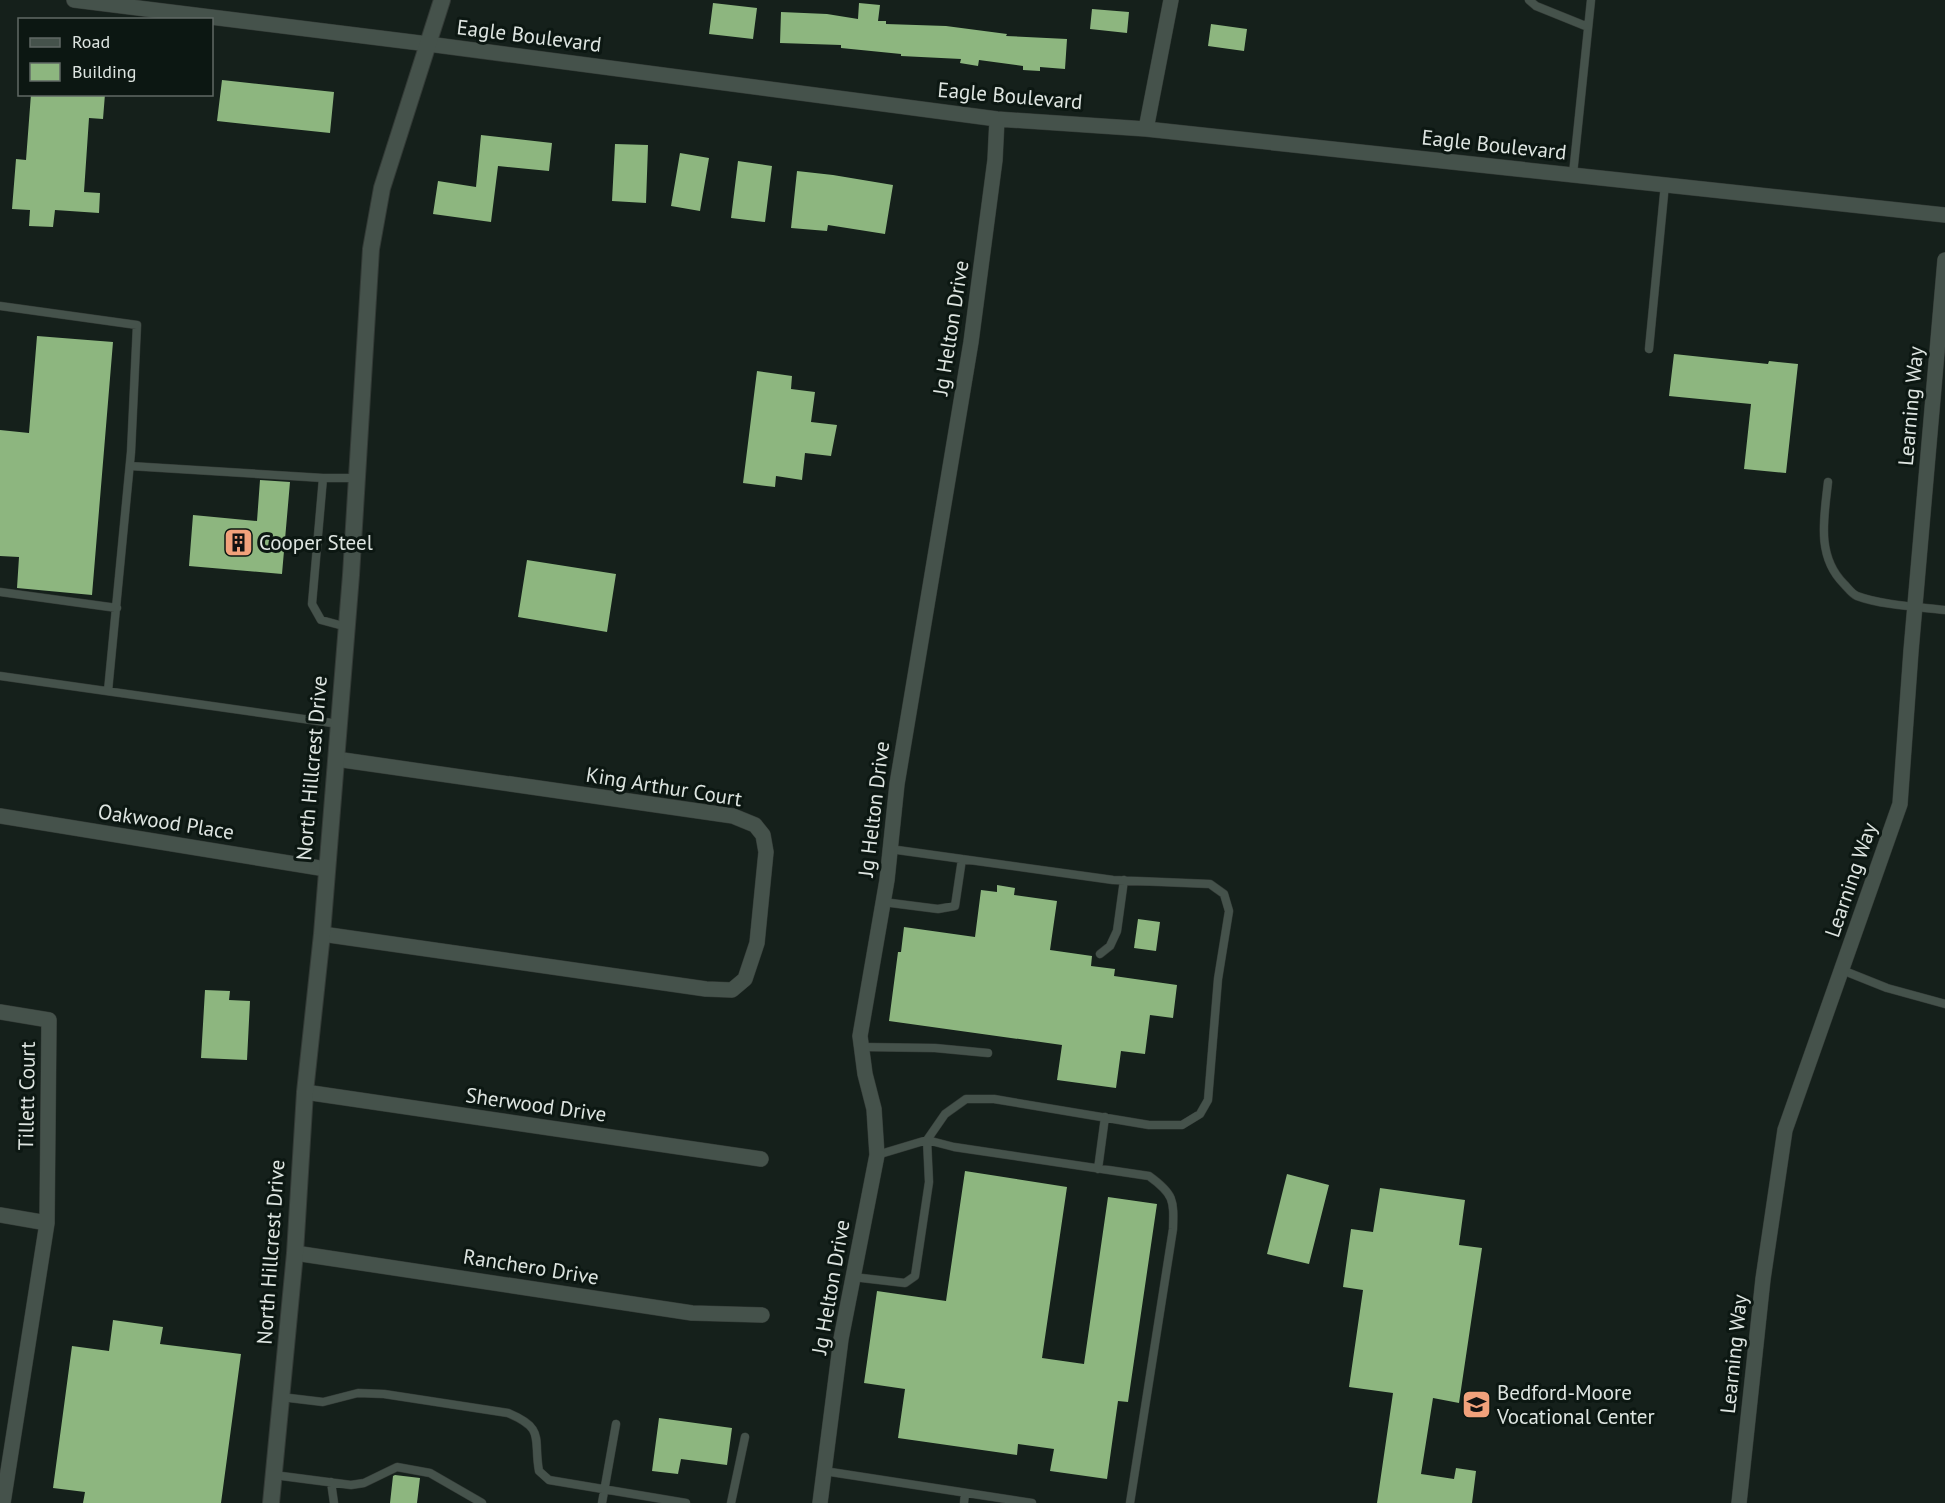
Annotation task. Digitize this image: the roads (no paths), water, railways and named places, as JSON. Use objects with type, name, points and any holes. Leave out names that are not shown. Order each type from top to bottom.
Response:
[{"type":"street","name":"Eagle Boulevard","points":[[74,0],[998,119],[1146,129],[1945,215]]},
{"type":"street","name":"North Hillcrest Drive","points":[[271,1503],[295,1253],[305,1092],[322,934],[347,627],[371,249],[382,188],[442,0]]},
{"type":"street","points":[[1146,129],[1171,0]]},
{"type":"street","name":"Jg Helton Drive","points":[[820,1503],[841,1339],[877,1155],[874,1109],[865,1074],[860,1036],[883,902],[897,784],[971,342],[994,170],[998,119]]},
{"type":"street","name":"Learning Way","points":[[1739,1503],[1763,1279],[1785,1130],[1900,804],[1945,260]]},
{"type":"street","name":"King Arthur Court","points":[[322,934],[706,989],[732,990],[745,979],[758,943],[766,852],[763,836],[755,825],[733,816],[336,759]]},
{"type":"street","name":"Oakwood Place","points":[[0,816],[326,869]]},
{"type":"street","name":"Tillett Court","points":[[0,1012],[49,1020],[47,1222],[3,1503]]},
{"type":"street","name":"Sherwood Drive","points":[[305,1092],[761,1159]]},
{"type":"street","points":[[0,1215],[47,1222]]},
{"type":"street","name":"Ranchero Drive","points":[[295,1253],[692,1313],[762,1315]]},
{"type":"lane","points":[[1529,0],[1536,6],[1588,27]]},
{"type":"lane","points":[[1573,174],[1591,0]]},
{"type":"lane","points":[[1649,349],[1665,184]]},
{"type":"lane","points":[[0,306],[137,325],[130,466],[108,691]]},
{"type":"lane","points":[[130,466],[357,478]]},
{"type":"lane","points":[[323,478],[312,604],[321,620],[347,627]]},
{"type":"lane","points":[[1828,482],[1823,528],[1824,546],[1834,574],[1856,595],[1945,610]]},
{"type":"lane","points":[[0,592],[117,608]]},
{"type":"lane","points":[[0,676],[339,723]]},
{"type":"lane","points":[[853,1277],[905,1283],[915,1276],[929,1182],[927,1140],[945,1114],[966,1099],[994,1099],[1149,1125],[1182,1125],[1200,1114],[1208,1100],[1218,979],[1228,911],[1224,894],[1210,884],[1124,880],[890,849]]},
{"type":"lane","points":[[883,902],[938,909],[955,906],[962,859]]},
{"type":"lane","points":[[1100,954],[1110,946],[1117,931],[1124,880]]},
{"type":"lane","points":[[1842,970],[1887,988],[1945,1004]]},
{"type":"lane","points":[[862,1047],[935,1048],[988,1053]]},
{"type":"lane","points":[[1098,1169],[1105,1117]]},
{"type":"lane","points":[[877,1155],[927,1140],[954,1147],[1149,1176],[1164,1187],[1174,1205],[1173,1229],[1130,1503]]},
{"type":"lane","points":[[281,1397],[323,1402],[358,1393],[384,1394],[508,1413],[522,1419],[537,1435],[539,1471],[549,1480],[686,1503]]},
{"type":"lane","points":[[602,1503],[616,1424]]},
{"type":"lane","points":[[731,1503],[745,1437]]},
{"type":"lane","points":[[274,1475],[351,1485],[364,1483],[397,1467],[430,1473],[482,1503]]},
{"type":"lane","points":[[824,1471],[1032,1503]]},
{"type":"lane","points":[[331,1482],[334,1503]]},
{"type":"lane","points":[[964,1503],[965,1493]]},
{"type":"place","name":"Cooper Steel","points":[[238,543]]},
{"type":"place","name":"Bedford-Moore Vocational Center","points":[[1476,1405]]}]
